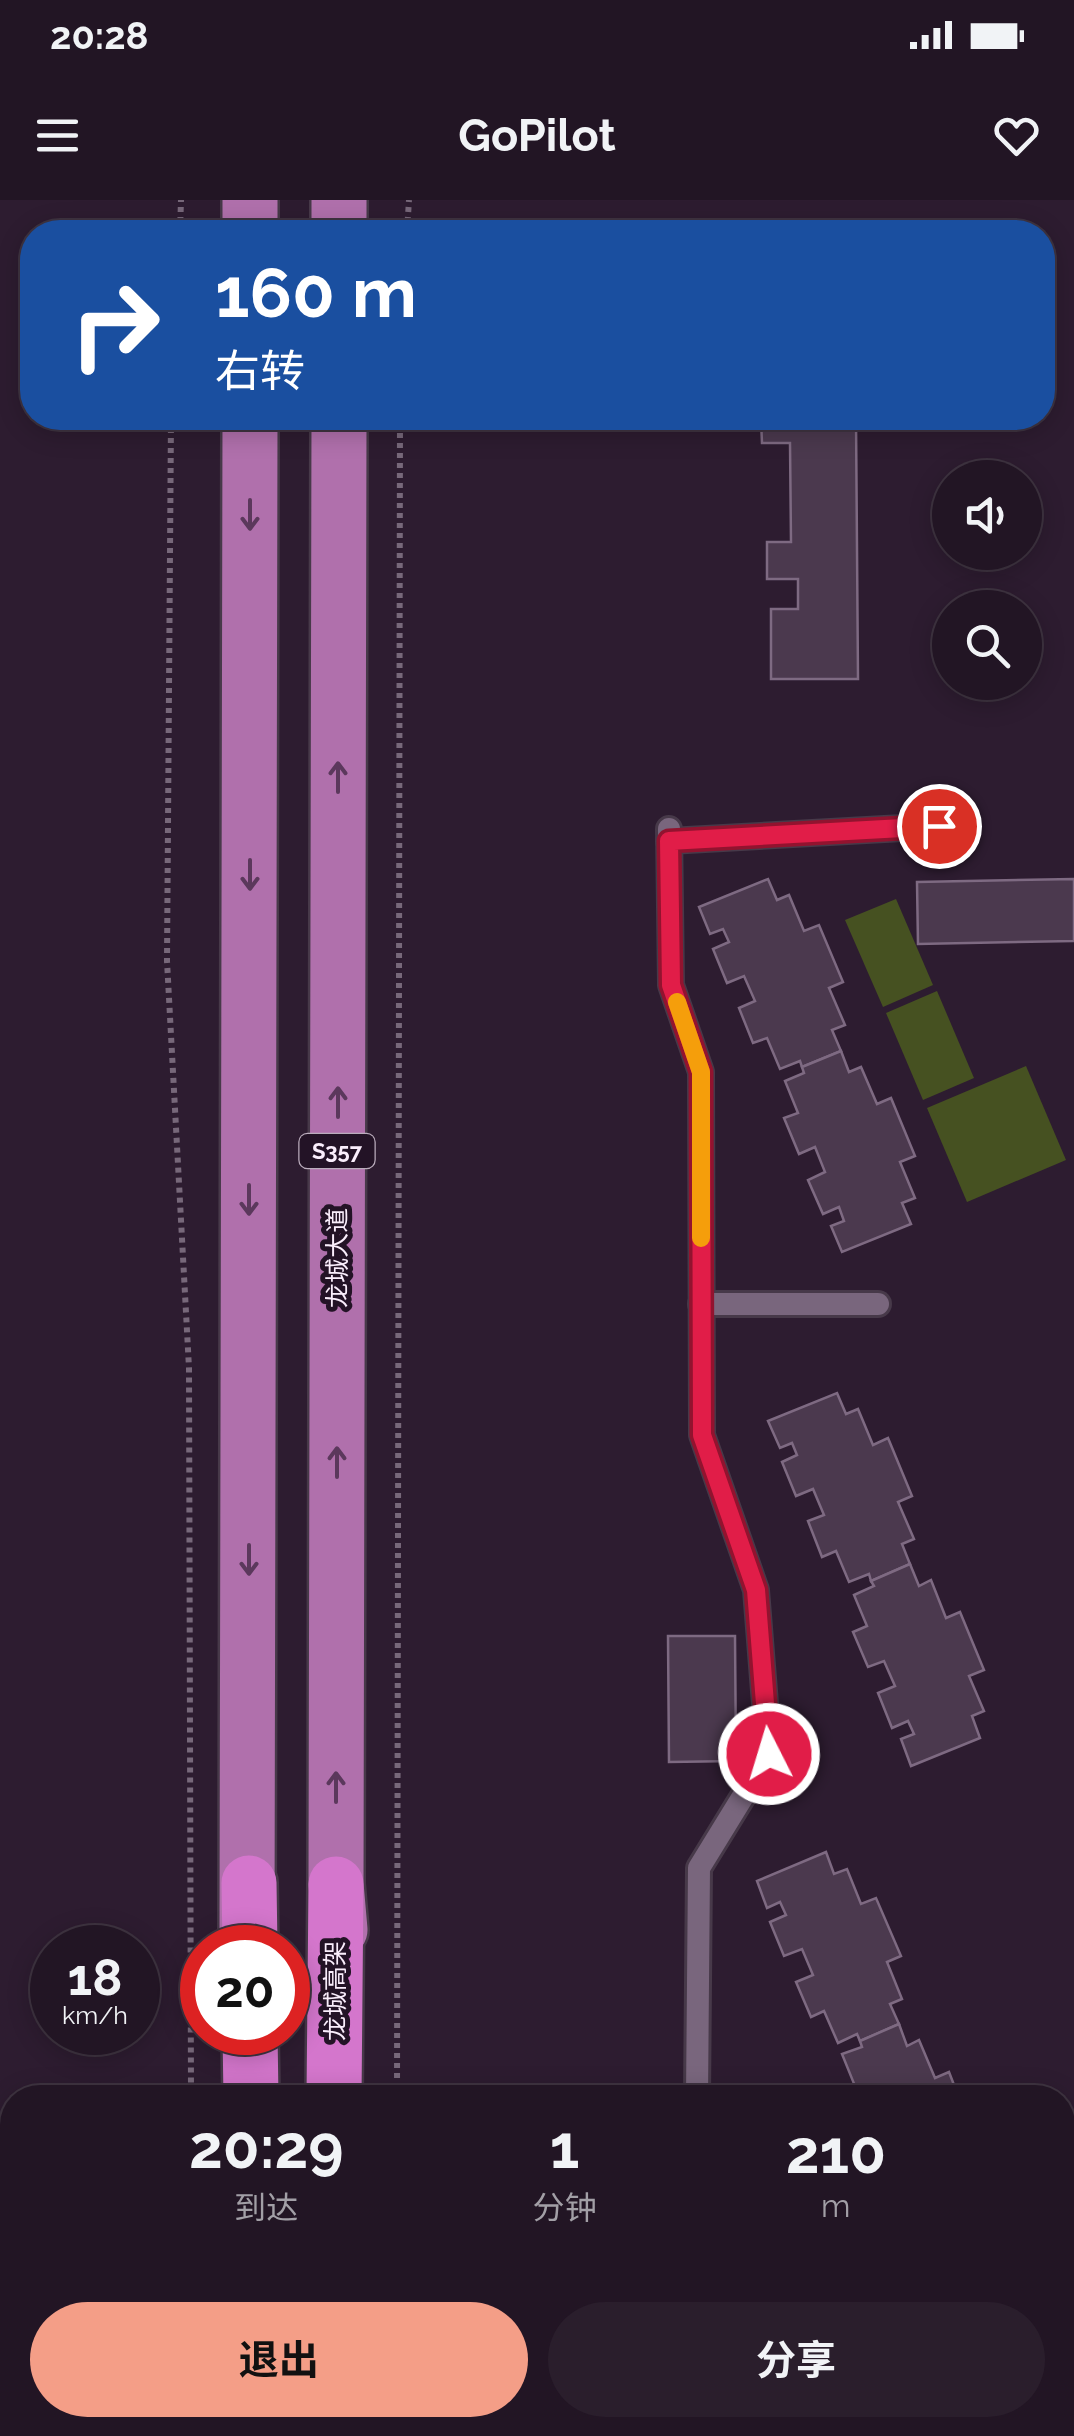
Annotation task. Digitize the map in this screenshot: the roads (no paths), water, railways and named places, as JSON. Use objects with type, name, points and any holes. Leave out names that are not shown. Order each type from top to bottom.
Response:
[{"type":"highway","points":[[248,1925],[249,1883]]},
{"type":"highway","name":"龙城高架","points":[[334,2085],[336,1884]]},
{"type":"highway","points":[[250,2055],[250,2085]]},
{"type":"main road","points":[[249,1883],[250,430]]},
{"type":"main road","name":"龙城大道","points":[[339,430],[336,1884],[352,2085]]},
{"type":"main road","points":[[240,2085],[241,2055]]},
{"type":"lane","points":[[697,2085],[699,1868],[769,1754],[756,1590],[702,1435],[701,1072],[671,985],[669,835],[939,826]]},
{"type":"lane","points":[[701,1304],[878,1304]]}]
